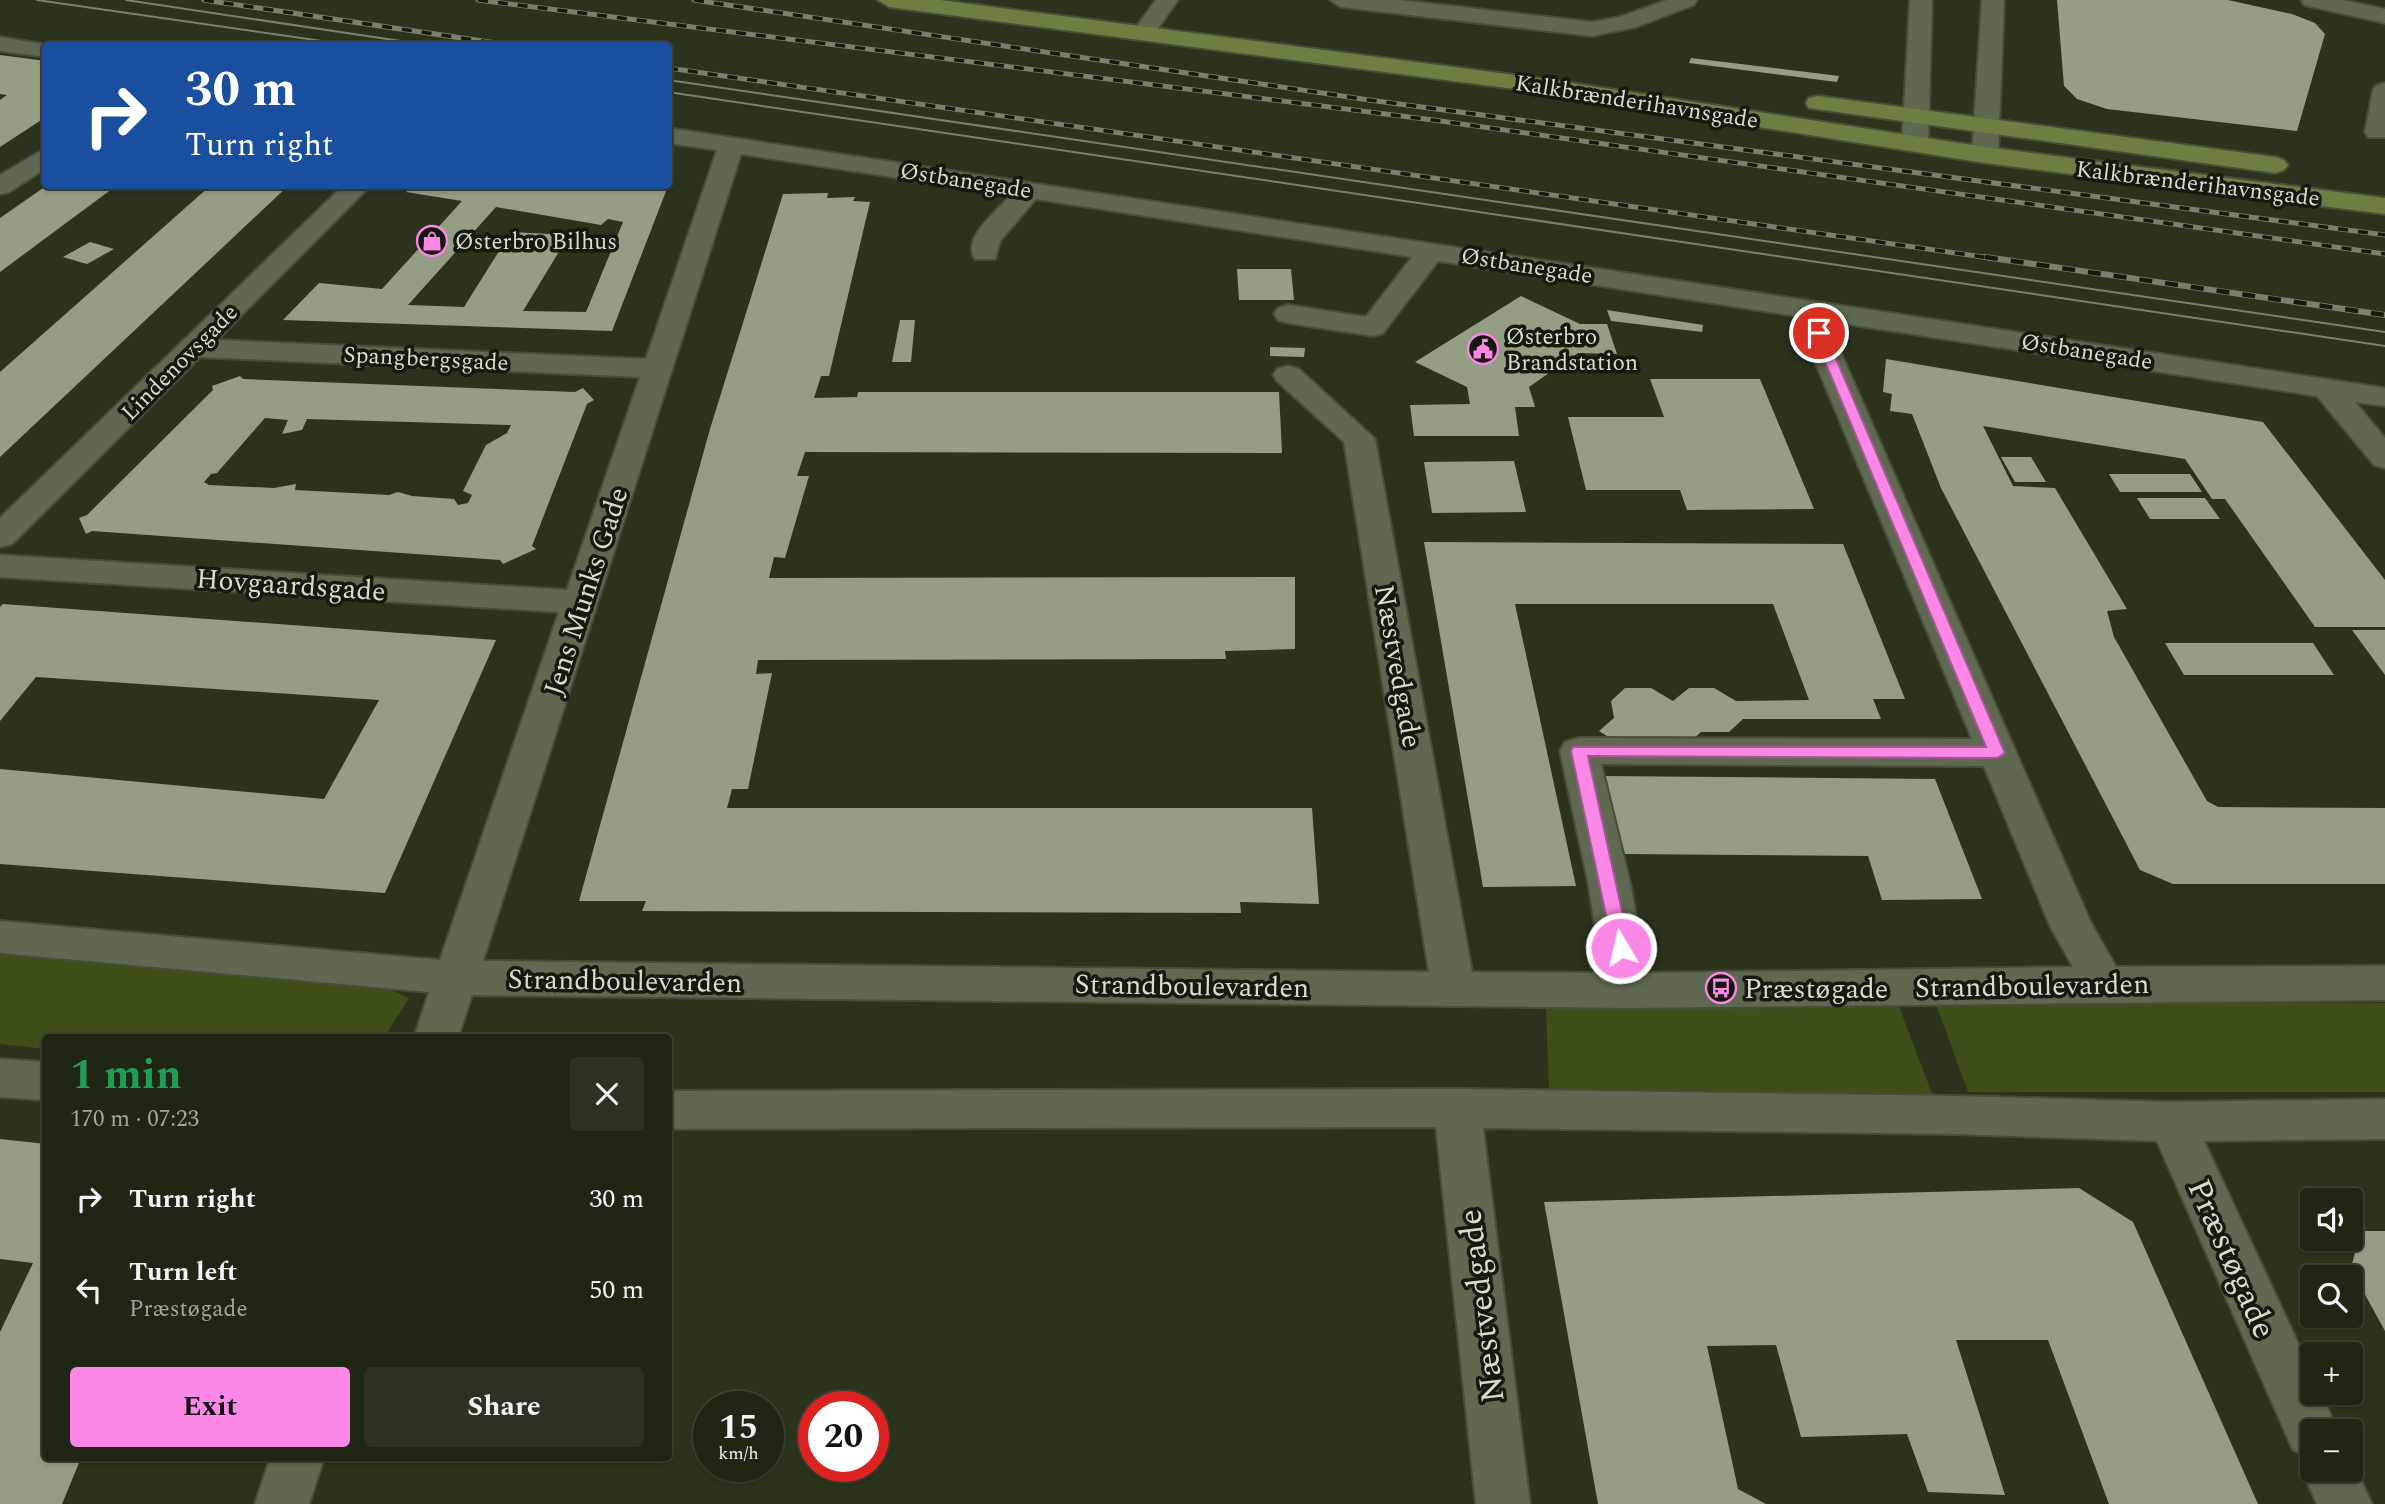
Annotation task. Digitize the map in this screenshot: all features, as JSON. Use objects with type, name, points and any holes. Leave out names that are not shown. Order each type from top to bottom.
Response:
[{"type":"main road","name":"Kalkbrænderihavnsgade","points":[[889,0],[1156,16],[1672,83]]},
{"type":"main road","name":"Kalkbrænderihavnsgade","points":[[1057,0],[1545,86],[1984,155],[2385,206]]},
{"type":"main road","name":"Kalkbrænderihavnsgade","points":[[1794,99],[2301,169]]},
{"type":"street","points":[[1341,0],[1592,29],[1637,21],[1685,0]]},
{"type":"street","points":[[1389,0],[1495,13],[1534,1]]},
{"type":"street","points":[[1915,144],[1921,0]]},
{"type":"street","points":[[1984,155],[1993,0]]},
{"type":"street","points":[[2312,0],[2385,16]]},
{"type":"street","points":[[1971,11],[1992,34]]},
{"type":"street","points":[[0,44],[42,49]]},
{"type":"street","points":[[2377,132],[2385,90]]},
{"type":"street","name":"Østbanegade","points":[[672,136],[2385,397]]},
{"type":"street","name":"Jens Munks Gade","points":[[437,1034],[732,144]]},
{"type":"street","points":[[0,187],[42,159]]},
{"type":"street","name":"Lindenovsgade","points":[[0,537],[354,189]]},
{"type":"street","points":[[985,253],[986,240],[1030,190]]},
{"type":"street","points":[[1288,314],[1373,327],[1432,250]]},
{"type":"street","points":[[1808,309],[2071,926],[2104,984]]},
{"type":"street","name":"Spangbergsgade","points":[[193,348],[658,369]]},
{"type":"street","name":"Næstvedgade","points":[[1287,375],[1359,439],[1452,988]]},
{"type":"street","points":[[2327,388],[2385,458]]},
{"type":"street","name":"Hovgaardsgade","points":[[0,566],[581,602]]},
{"type":"street","points":[[1628,991],[1610,887],[1578,751],[1997,753]]},
{"type":"street","name":"Strandboulevarden","points":[[0,937],[457,978],[1628,991],[2385,983]]},
{"type":"street","points":[[0,1078],[42,1081]]},
{"type":"street","points":[[672,1110],[1457,1108],[1943,1114],[2172,1122],[2385,1119]]},
{"type":"street","name":"Næstvedgade","points":[[1457,1108],[1503,1504]]},
{"type":"street","name":"Præstøgade","points":[[2172,1122],[2306,1419]]},
{"type":"street","points":[[282,1504],[296,1461]]},
{"type":"street","points":[[2335,1482],[2345,1504]]},
{"type":"green space","points":[[0,953],[384,987],[409,998],[386,1034],[42,1034],[42,1049],[0,1044]]},
{"type":"green space","points":[[2385,1003],[2385,1092],[1968,1092],[1936,1004]]},
{"type":"green space","points":[[1898,1004],[1933,1096],[1549,1091],[1546,1008]]},
{"type":"building","points":[[2057,0],[2228,0],[2292,14],[2315,23],[2325,34],[2297,131],[2107,109],[2077,99],[2064,86]]},
{"type":"building","points":[[0,55],[42,60],[42,120],[0,147],[0,100],[7,95],[0,94]]},
{"type":"building","points":[[1691,58],[1839,76],[1837,82],[1689,63]]},
{"type":"building","points":[[42,189],[112,189],[0,272],[0,218]]},
{"type":"building","points":[[157,189],[183,189],[181,191]]},
{"type":"building","points":[[207,189],[285,189],[0,457],[0,372]]},
{"type":"building","points":[[410,189],[667,189],[612,331],[283,320],[319,283],[382,289],[462,201],[406,192]],"holes":[[[496,207],[601,225],[608,219],[623,222],[586,312],[523,311],[569,235],[511,232],[464,307],[408,305]]]},
{"type":"building","points":[[828,193],[827,198],[855,197],[853,201],[870,202],[829,376],[821,376],[814,398],[857,397],[858,392],[1279,392],[1282,453],[805,452],[797,476],[809,476],[785,558],[774,557],[769,578],[1295,577],[1295,649],[1225,651],[1226,659],[758,660],[756,674],[772,673],[748,789],[732,789],[727,808],[1312,808],[1319,904],[1240,902],[1241,913],[642,911],[646,901],[579,901],[710,429],[783,194]]},
{"type":"building","points":[[90,242],[114,249],[87,264],[63,257]]},
{"type":"building","points":[[1237,269],[1291,269],[1294,300],[1239,300]]},
{"type":"building","points":[[1521,296],[1580,324],[1607,324],[1617,354],[1578,353],[1529,387],[1535,407],[1515,407],[1519,436],[1414,436],[1410,405],[1470,404],[1467,387],[1415,362]]},
{"type":"building","points":[[1607,310],[1703,325],[1702,332],[1611,321]]},
{"type":"building","points":[[900,320],[915,320],[911,362],[892,362]]},
{"type":"building","points":[[1270,347],[1305,348],[1304,357],[1270,356]]},
{"type":"building","points":[[1886,359],[2263,422],[2385,580],[2385,627],[2315,627],[2225,499],[2212,499],[2185,459],[1983,426],[2013,486],[2055,488],[2127,609],[2107,611],[2114,637],[2207,801],[2218,807],[2385,808],[2385,884],[2173,884],[2140,870],[1941,488],[1912,414],[1890,411],[1892,394],[1883,392]]},
{"type":"building","points":[[240,376],[243,379],[575,392],[583,388],[594,400],[587,404],[532,546],[536,549],[503,564],[500,560],[92,531],[86,534],[79,518],[87,515],[213,390],[212,386]],"holes":[[[265,418],[288,420],[282,434],[302,430],[307,419],[511,425],[507,433],[486,445],[463,491],[472,495],[468,503],[458,505],[454,499],[412,496],[398,492],[389,495],[295,490],[296,484],[274,488],[209,485],[204,482],[211,474],[217,473]]]},
{"type":"building","points":[[1650,379],[1760,379],[1814,509],[1687,510],[1680,490],[1586,490],[1568,417],[1664,417]]},
{"type":"building","points":[[2001,457],[2031,457],[2046,482],[2015,482]]},
{"type":"building","points":[[1514,461],[1526,512],[1432,513],[1424,462]]},
{"type":"building","points":[[2109,474],[2190,474],[2202,492],[2120,492]]},
{"type":"building","points":[[2137,498],[2205,498],[2220,519],[2150,519]]},
{"type":"building","points":[[1424,542],[1843,544],[1905,699],[1873,699],[1881,719],[1743,719],[1729,732],[1701,732],[1687,745],[1621,745],[1599,731],[1614,718],[1611,701],[1625,688],[1651,688],[1673,701],[1689,688],[1714,688],[1736,701],[1809,700],[1773,604],[1515,604],[1576,886],[1483,887]]},
{"type":"building","points":[[3,604],[496,640],[385,893],[0,864],[0,769],[324,799],[379,700],[36,677],[0,721],[0,607]]},
{"type":"building","points":[[2352,630],[2385,630],[2385,675]]},
{"type":"building","points":[[2165,643],[2313,643],[2334,675],[2184,675]]},
{"type":"building","points":[[1604,776],[1935,779],[1982,899],[1882,900],[1868,856],[1623,854]]},
{"type":"building","points":[[0,1139],[42,1144],[42,1461],[80,1461],[62,1504],[0,1504],[0,1332],[33,1263],[0,1259]]},
{"type":"building","points":[[2079,1188],[2133,1222],[2258,1504],[2109,1504],[2048,1340],[1956,1340],[2005,1495],[1928,1492],[1907,1434],[1801,1437],[1776,1345],[1707,1346],[1738,1489],[1766,1504],[1598,1504],[1544,1202]]},
{"type":"building","points":[[2363,1231],[2385,1231],[2385,1331],[2363,1291],[2363,1265],[2352,1265],[2355,1251],[2363,1251]]},
{"type":"tram line","points":[[37,0],[329,42]]},
{"type":"tram line","points":[[126,0],[407,42]]},
{"type":"tram line","points":[[672,81],[2385,332]]},
{"type":"tram line","points":[[672,93],[2385,346]]},
{"type":"railway","points":[[204,0],[489,42]]},
{"type":"railway","points":[[478,0],[1433,120],[2385,254]]},
{"type":"railway","points":[[694,0],[1369,100],[2385,235]]},
{"type":"railway","points":[[672,69],[1997,259]]},
{"type":"railway","points":[[1985,257],[2385,315]]},
{"type":"place","name":"Østerbro Bilhus","points":[[432,241]]},
{"type":"place","name":"Østerbro Brandstation","points":[[1483,349]]},
{"type":"place","name":"Præstøgade","points":[[1721,988]]},
{"type":"route","points":[[1621,948],[1610,887],[1578,751],[1997,753],[1819,333]]}]
